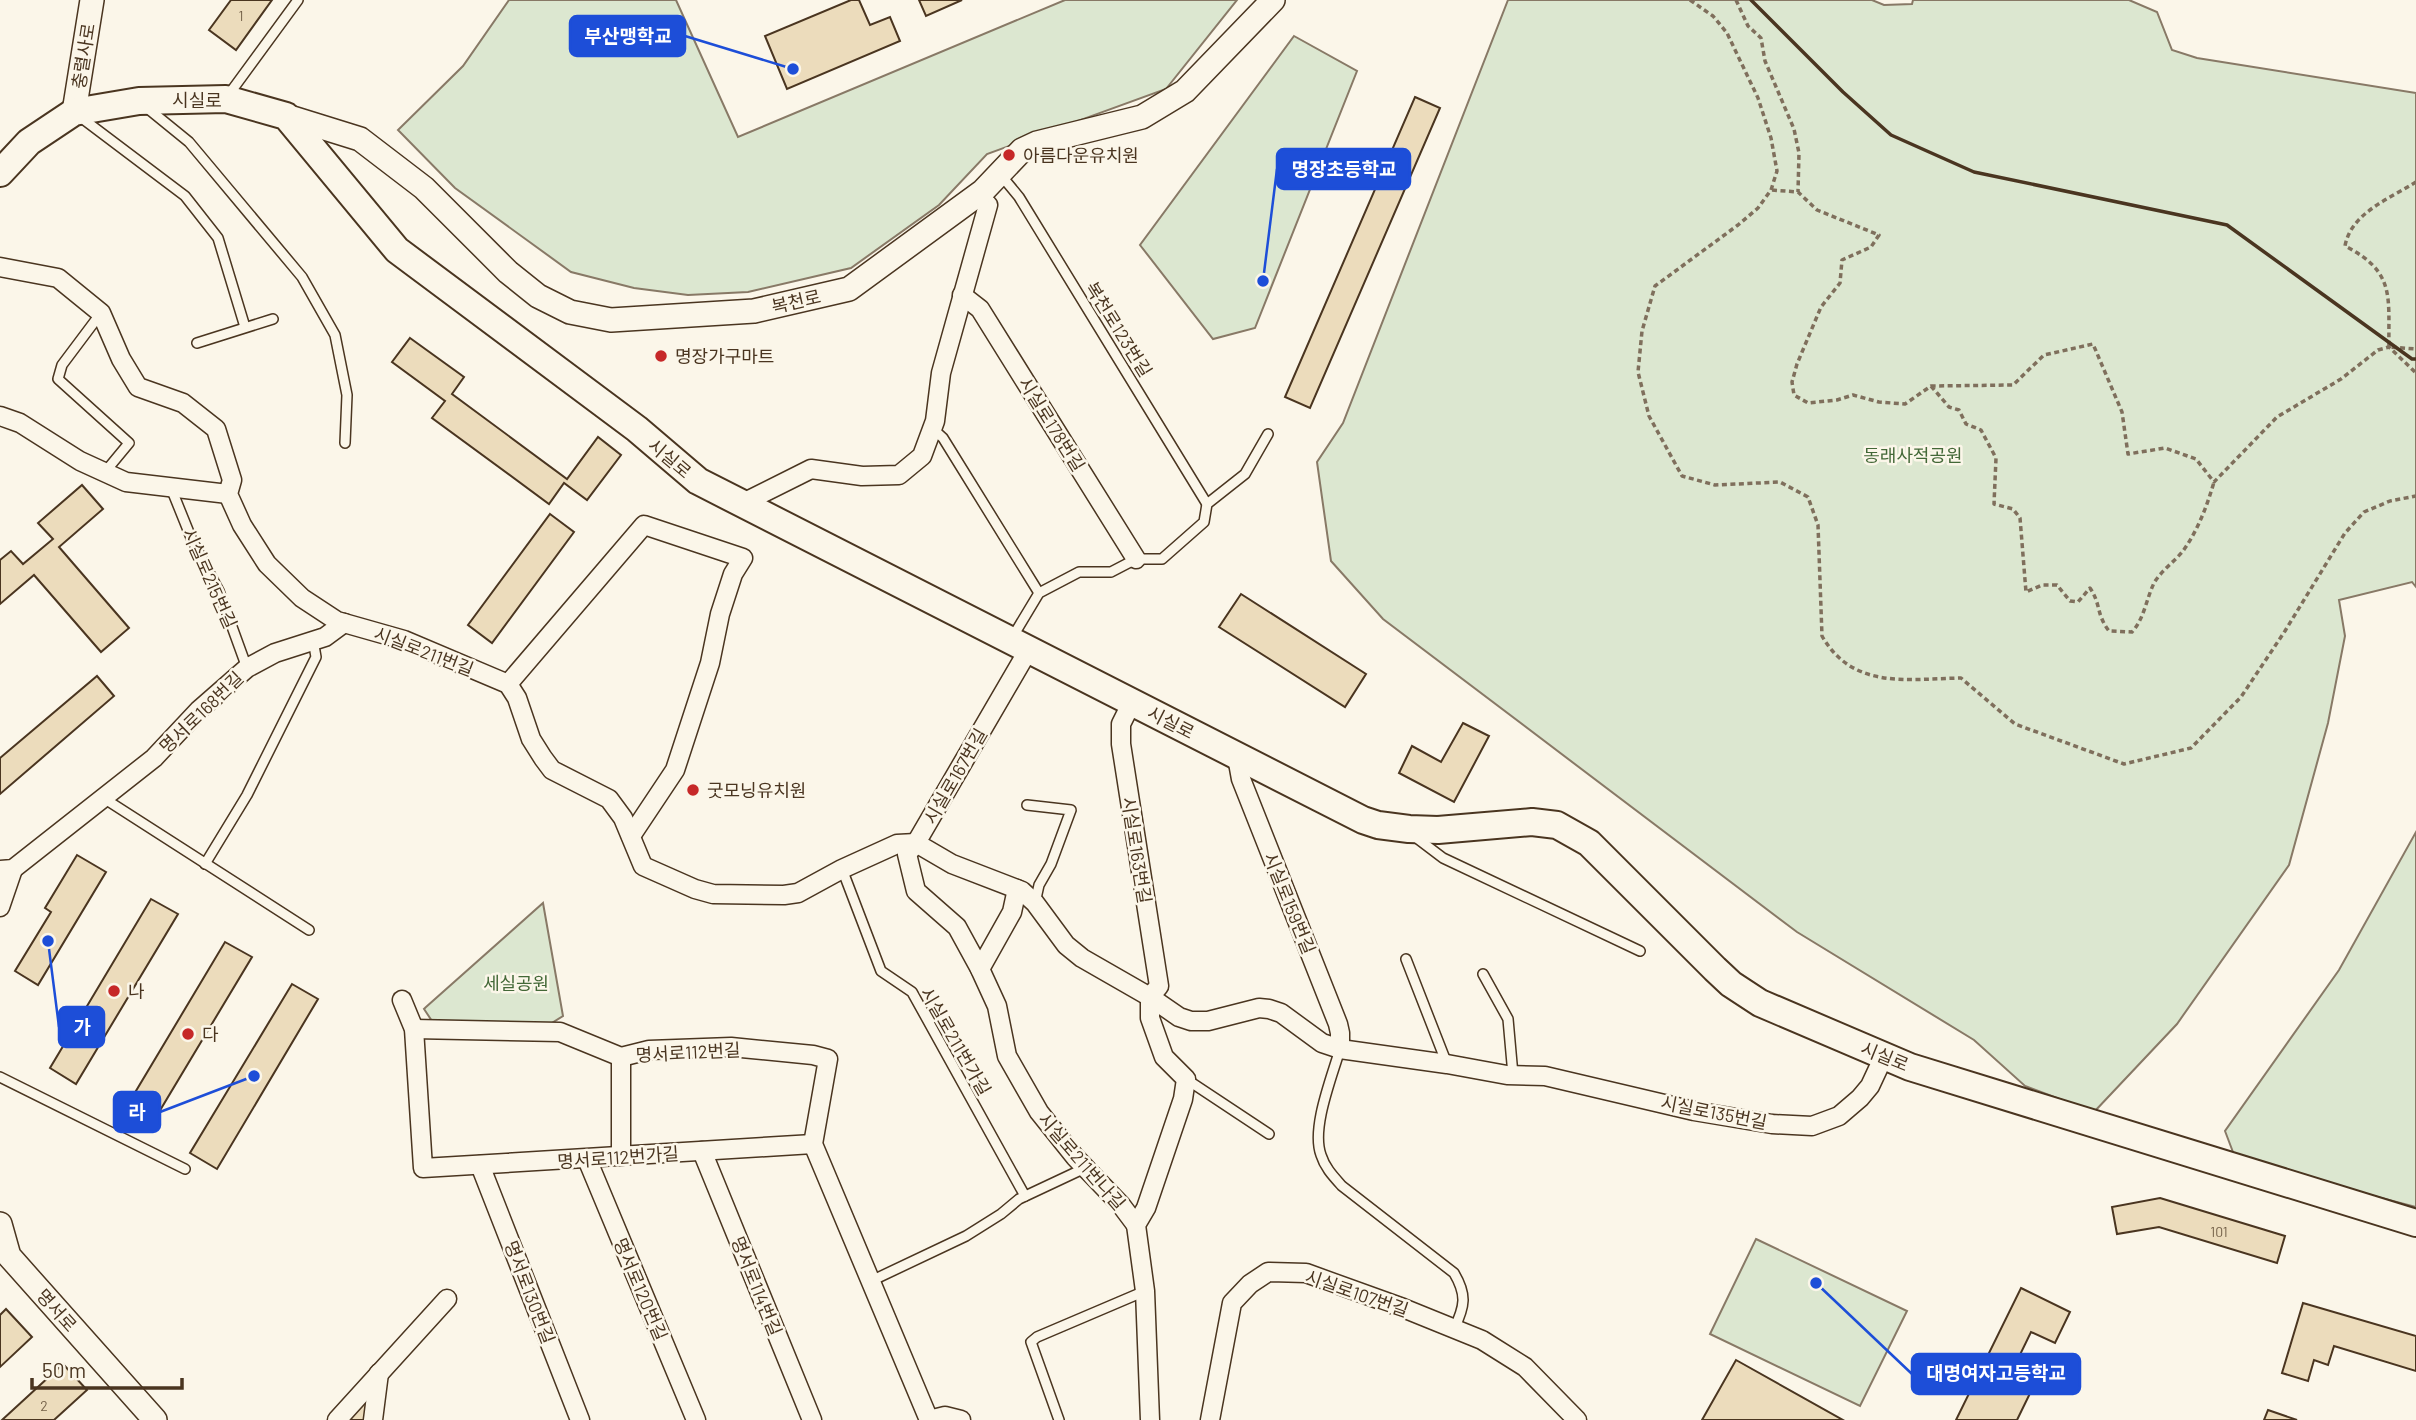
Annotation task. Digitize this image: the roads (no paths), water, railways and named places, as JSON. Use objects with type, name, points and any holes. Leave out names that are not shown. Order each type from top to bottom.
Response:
[{"type":"main road","name":"시실로","points":[[0,173],[29,142],[74,112],[139,101],[226,99],[286,116],[397,250],[637,429],[698,481],[1363,820],[1409,830],[1532,822],[1557,825],[1589,843],[1731,984],[1760,1003],[1923,1071],[2416,1223]]},
{"type":"street","name":"충렬사로","points":[[74,112],[92,0]]},
{"type":"street","name":"복천로","points":[[286,116],[360,139],[424,188],[509,272],[538,296],[570,312],[611,320],[754,311],[849,289],[978,196],[1022,150],[1037,143],[1142,117],[1185,91],[1273,0]]},
{"type":"street","points":[[743,503],[811,469],[862,476],[900,475],[922,456],[932,428],[941,373],[988,205],[978,196]]},
{"type":"street","name":"시실로211번길","points":[[0,267],[58,278],[101,313],[121,359],[138,387],[183,403],[216,429],[232,480],[228,494],[243,525],[267,564],[302,598],[337,621],[404,639],[508,684]]},
{"type":"street","name":"시실로178번길","points":[[962,295],[980,309],[1136,559]]},
{"type":"street","points":[[0,416],[20,423],[80,461],[126,482],[228,494]]},
{"type":"street","points":[[631,836],[675,770],[710,663],[720,614],[733,574],[743,558],[644,525],[508,684],[517,698],[531,739],[552,770],[609,799],[623,818],[643,866],[713,894],[758,896],[798,893],[897,844],[916,843]]},
{"type":"street","name":"명서로168번길","points":[[7,869],[104,799],[154,758],[199,710],[247,668],[275,653],[325,637],[344,623]]},
{"type":"street","name":"시실로167번길","points":[[1020,645],[916,843],[952,864],[1017,889],[1035,903],[1066,945],[1082,958],[1150,997]]},
{"type":"street","name":"시실로163번길","points":[[1132,702],[1121,724],[1121,744],[1159,986],[1150,997]]},
{"type":"street","name":"시실로159번길","points":[[1237,757],[1241,779],[1338,1024],[1340,1049]]},
{"type":"street","name":"시실로211번나길","points":[[916,843],[907,854],[916,891],[957,927],[997,1006],[1007,1056],[1039,1112],[1136,1225]]},
{"type":"street","points":[[0,907],[7,869]]},
{"type":"street","points":[[980,969],[1012,912],[1017,889]]},
{"type":"street","points":[[1150,997],[1150,1018],[1164,1057],[1186,1079],[1183,1099],[1146,1208],[1136,1225],[1145,1291],[1150,1420]]},
{"type":"street","name":"시실로135번길","points":[[1150,997],[1179,1017],[1191,1021],[1208,1021],[1259,1008],[1269,1009],[1281,1013],[1322,1042],[1340,1049],[1513,1075],[1545,1076],[1694,1111],[1772,1124],[1812,1126],[1839,1116],[1870,1086],[1884,1056]]},
{"type":"street","points":[[402,1000],[414,1029]]},
{"type":"street","name":"명서로112번길","points":[[414,1029],[560,1032],[621,1056],[649,1050],[731,1047],[813,1055],[828,1059],[813,1144]]},
{"type":"street","name":"명서로112번가길","points":[[414,1029],[423,1168],[813,1144]]},
{"type":"street","points":[[621,1056],[621,1156]]},
{"type":"street","points":[[813,1144],[929,1420],[945,1416],[961,1420]]},
{"type":"street","name":"명서로114번길","points":[[702,1151],[812,1420]]},
{"type":"street","name":"명서로120번길","points":[[587,1158],[696,1420]]},
{"type":"street","name":"명서로130번길","points":[[480,1165],[580,1420]]},
{"type":"street","name":"명서로","points":[[0,1224],[5,1260],[155,1420]]},
{"type":"street","name":"시실로107번길","points":[[1210,1420],[1232,1303],[1268,1272],[1306,1273],[1482,1340],[1525,1367],[1577,1420]]},
{"type":"street","points":[[337,1420],[447,1299]]},
{"type":"street","points":[[373,1420],[379,1373]]},
{"type":"lane","points":[[226,99],[298,0]]},
{"type":"lane","points":[[139,101],[189,142],[302,277],[335,335],[347,396],[345,443]]},
{"type":"lane","points":[[74,112],[185,196],[218,239],[245,327]]},
{"type":"lane","name":"복천로123번길","points":[[1000,174],[1019,197],[1207,504]]},
{"type":"lane","points":[[101,313],[62,365],[58,379],[129,443],[105,473]]},
{"type":"lane","points":[[197,342],[273,319]]},
{"type":"lane","points":[[932,428],[943,438],[1040,593]]},
{"type":"lane","points":[[1020,645],[1040,593],[1079,572],[1111,572],[1136,559],[1162,559],[1204,522],[1207,504],[1245,474],[1268,434]]},
{"type":"lane","name":"시실로215번길","points":[[171,488],[192,540],[219,591],[247,668]]},
{"type":"lane","points":[[205,864],[247,795],[316,657],[313,640]]},
{"type":"lane","points":[[104,799],[309,930]]},
{"type":"lane","points":[[1027,805],[1071,810],[1051,864],[1039,885],[1035,903]]},
{"type":"lane","points":[[1409,830],[1425,846],[1443,858],[1640,951]]},
{"type":"lane","name":"시실로211번가길","points":[[842,869],[881,971],[912,992],[1025,1196]]},
{"type":"lane","points":[[1406,959],[1447,1064]]},
{"type":"lane","points":[[1483,974],[1508,1019],[1513,1075]]},
{"type":"lane","points":[[1340,1049],[1318,1129],[1321,1157],[1328,1171],[1342,1186],[1454,1273],[1460,1282],[1464,1304],[1454,1329]]},
{"type":"lane","points":[[0,1077],[185,1169]]},
{"type":"lane","points":[[1186,1079],[1269,1134]]},
{"type":"lane","points":[[872,1281],[966,1236],[1025,1196],[1086,1168]]},
{"type":"lane","points":[[1059,1420],[1031,1342],[1037,1337],[1145,1291]]},
{"type":"place","name":"부산맹학교","points":[[793,69]]},
{"type":"place","name":"아름다운유치원","points":[[1009,155]]},
{"type":"place","name":"명장초등학교","points":[[1263,281]]},
{"type":"place","name":"명장가구마트","points":[[661,356]]},
{"type":"place","name":"굿모닝유치원","points":[[693,790]]},
{"type":"place","name":"가","points":[[48,941]]},
{"type":"place","name":"나","points":[[114,991]]},
{"type":"place","name":"다","points":[[188,1034]]},
{"type":"place","name":"라","points":[[254,1076]]},
{"type":"place","name":"대명여자고등학교","points":[[1816,1283]]},
{"type":"park label","name":"동래사적공원","points":[[1913,455]]},
{"type":"park label","name":"세실공원","points":[[516,983]]}]
